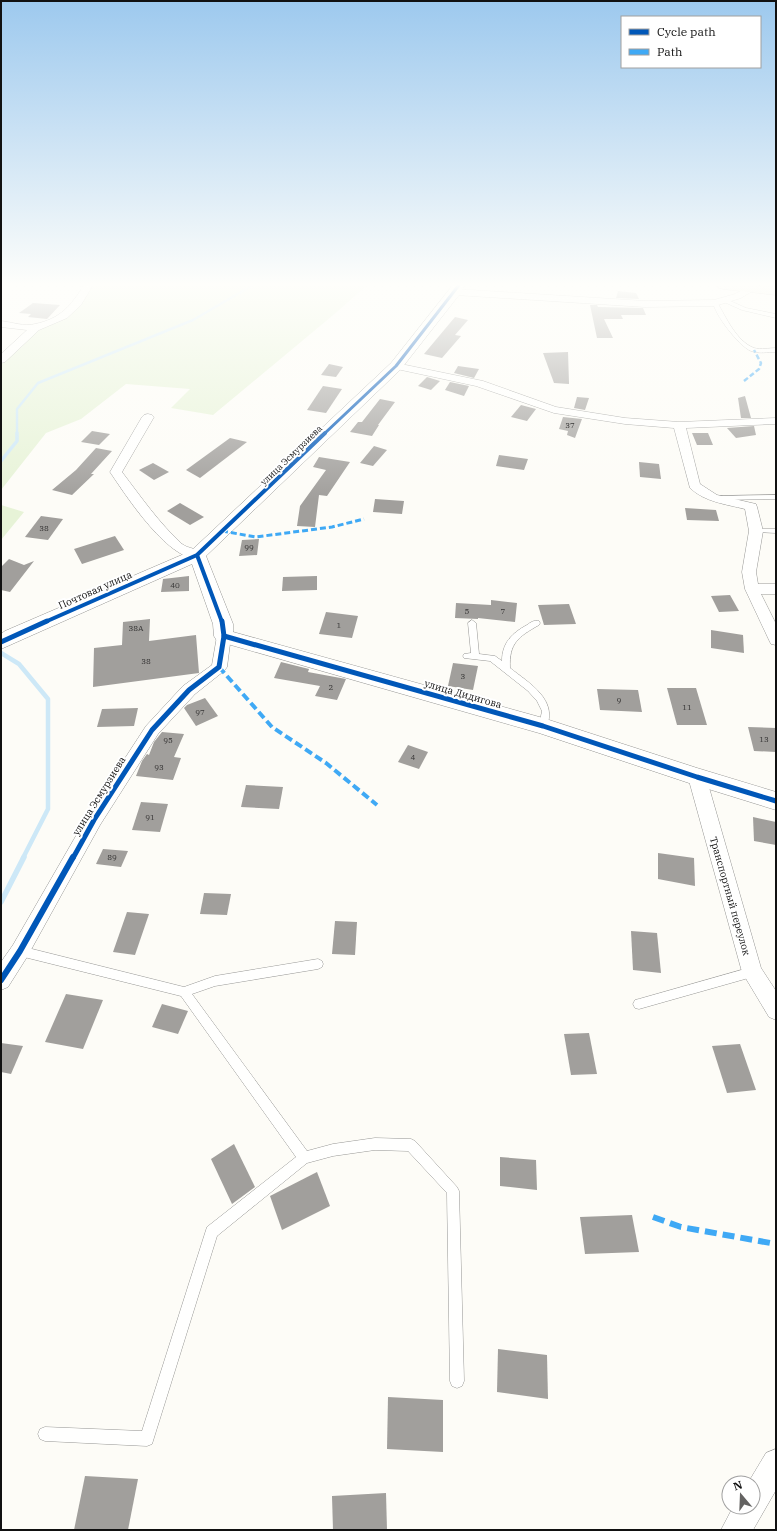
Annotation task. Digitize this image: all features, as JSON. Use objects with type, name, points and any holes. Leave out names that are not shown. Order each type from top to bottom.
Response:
[{"type":"street","name":"улица Эсмурзиева","points":[[197,555],[396,366],[403,356]]},
{"type":"street","points":[[396,366],[479,383],[554,410],[625,421],[679,425],[776,421]]},
{"type":"street","points":[[148,417],[116,472],[147,515],[179,548],[197,555],[223,624],[224,636]]},
{"type":"street","points":[[679,425],[694,486],[699,491],[717,498],[751,507],[756,531],[749,572],[752,589],[775,639]]},
{"type":"street","name":"Почтовая улица","points":[[1,642],[197,555]]},
{"type":"street","points":[[752,589],[776,589]]},
{"type":"street","name":"улица Эсмурзиева","points":[[1,980],[20,951],[94,820],[152,730],[188,690],[219,667],[224,636]]},
{"type":"street","name":"улица Дидигова","points":[[224,636],[543,726],[697,777],[776,801]]},
{"type":"street","name":"Транспортный переулок","points":[[697,777],[752,972],[776,1010]]},
{"type":"street","points":[[761,1488],[776,1463]]},
{"type":"street","points":[[736,1530],[745,1515]]},
{"type":"lane","points":[[717,498],[776,497]]},
{"type":"lane","points":[[756,531],[776,531]]},
{"type":"lane","points":[[506,669],[505,658],[508,644],[516,634],[536,622]]},
{"type":"lane","points":[[472,623],[471,656],[492,658],[531,689],[541,700],[546,711],[543,726]]},
{"type":"lane","points":[[20,951],[184,992],[215,981],[318,964]]},
{"type":"lane","points":[[639,1004],[752,972]]},
{"type":"lane","points":[[184,992],[304,1158]]},
{"type":"lane","points":[[45,1434],[147,1439],[212,1232],[304,1158],[332,1150],[375,1144],[411,1144],[452,1191],[457,1380]]},
{"type":"green space","points":[[5,356],[283,356],[213,415],[171,408],[190,389],[126,384],[81,419],[46,433],[1,490],[1,360]]},
{"type":"green space","points":[[1,505],[24,512],[1,540]]},
{"type":"building","points":[[544,356],[568,356],[569,384],[554,383]]},
{"type":"building","points":[[329,364],[343,367],[336,377],[321,375]]},
{"type":"building","points":[[458,366],[479,369],[474,378],[454,373]]},
{"type":"building","points":[[427,377],[440,381],[431,390],[418,386]]},
{"type":"building","points":[[450,382],[469,386],[464,396],[445,390]]},
{"type":"building","points":[[323,386],[342,389],[326,413],[307,410]]},
{"type":"building","points":[[745,396],[751,418],[741,418],[738,398]]},
{"type":"building","points":[[577,397],[589,398],[585,410],[574,408]]},
{"type":"building","points":[[380,399],[395,402],[372,436],[350,432],[358,422],[362,422]]},
{"type":"building","points":[[521,405],[536,409],[527,421],[511,417]]},
{"type":"building","points":[[563,417],[582,419],[575,438],[567,435],[568,431],[559,429]]},
{"type":"building","points":[[754,426],[756,435],[736,438],[727,428]]},
{"type":"building","points":[[92,431],[110,434],[99,445],[81,442]]},
{"type":"building","points":[[692,433],[708,433],[713,445],[697,445]]},
{"type":"building","points":[[230,438],[247,442],[200,478],[186,470]]},
{"type":"building","points":[[374,446],[387,450],[373,466],[360,463]]},
{"type":"building","points":[[96,448],[112,451],[91,474],[94,474],[72,495],[52,490],[76,470]]},
{"type":"building","points":[[499,455],[528,459],[524,470],[496,466]]},
{"type":"building","points":[[319,457],[350,462],[327,496],[319,495],[315,527],[297,526],[300,506],[326,470],[313,467]]},
{"type":"building","points":[[639,462],[659,464],[661,479],[640,477]]},
{"type":"building","points":[[153,463],[169,472],[154,480],[139,470]]},
{"type":"building","points":[[375,499],[404,501],[402,514],[373,512]]},
{"type":"building","points":[[180,503],[204,517],[190,525],[167,511]]},
{"type":"building","points":[[685,508],[716,510],[719,521],[687,520]]},
{"type":"building","points":[[41,516],[63,519],[48,540],[25,537]]},
{"type":"building","points":[[115,536],[124,550],[82,564],[74,549]]},
{"type":"building","points":[[259,539],[257,555],[239,556],[242,540]]},
{"type":"building","points":[[9,559],[24,565],[34,561],[10,592],[1,590],[1,567]]},
{"type":"building","points":[[189,576],[189,591],[161,592],[163,579]]},
{"type":"building","points":[[317,576],[317,590],[282,591],[283,577]]},
{"type":"building","points":[[730,595],[739,611],[719,612],[711,596]]},
{"type":"building","points":[[491,600],[517,603],[515,622],[478,618],[455,618],[456,603],[491,605]]},
{"type":"building","points":[[569,604],[576,624],[544,625],[538,605]]},
{"type":"building","points":[[326,612],[358,616],[352,638],[319,634]]},
{"type":"building","points":[[150,619],[149,641],[196,635],[199,673],[93,687],[94,648],[122,645],[123,622]]},
{"type":"building","points":[[711,630],[743,635],[744,653],[711,648]]},
{"type":"building","points":[[281,662],[309,669],[308,672],[346,679],[337,700],[315,696],[320,686],[274,678]]},
{"type":"building","points":[[453,663],[478,666],[473,690],[448,686]]},
{"type":"building","points":[[667,688],[696,688],[707,725],[677,725]]},
{"type":"building","points":[[597,689],[638,690],[642,712],[600,710]]},
{"type":"building","points":[[205,698],[218,716],[196,726],[184,708],[187,705]]},
{"type":"building","points":[[138,708],[134,726],[97,727],[102,709]]},
{"type":"building","points":[[748,727],[776,728],[776,752],[754,751]]},
{"type":"building","points":[[162,732],[184,734],[174,757],[181,758],[173,780],[136,776],[142,761],[147,754],[149,755],[154,742]]},
{"type":"building","points":[[408,745],[428,752],[419,769],[398,762]]},
{"type":"building","points":[[246,785],[283,787],[279,809],[241,807]]},
{"type":"building","points":[[141,802],[168,804],[160,832],[132,830]]},
{"type":"building","points":[[753,817],[776,822],[776,845],[754,841]]},
{"type":"building","points":[[103,849],[128,851],[121,867],[96,864]]},
{"type":"building","points":[[658,853],[694,858],[695,886],[658,879]]},
{"type":"building","points":[[204,893],[231,894],[227,915],[200,914]]},
{"type":"building","points":[[127,912],[149,914],[135,955],[113,952]]},
{"type":"building","points":[[335,921],[357,922],[355,955],[332,954]]},
{"type":"building","points":[[631,931],[657,933],[661,973],[633,970]]},
{"type":"building","points":[[66,994],[103,1000],[83,1049],[45,1042]]},
{"type":"building","points":[[162,1004],[188,1011],[178,1034],[152,1027]]},
{"type":"building","points":[[589,1033],[597,1074],[571,1075],[564,1034]]},
{"type":"building","points":[[1,1043],[23,1046],[11,1074],[1,1072]]},
{"type":"building","points":[[740,1044],[756,1090],[727,1093],[712,1046]]},
{"type":"building","points":[[234,1144],[255,1187],[232,1204],[211,1159]]},
{"type":"building","points":[[500,1157],[536,1160],[537,1190],[500,1186]]},
{"type":"building","points":[[317,1172],[330,1206],[282,1230],[270,1196]]},
{"type":"building","points":[[632,1215],[639,1252],[585,1254],[580,1217]]},
{"type":"building","points":[[498,1349],[547,1355],[548,1399],[497,1392]]},
{"type":"building","points":[[388,1397],[443,1400],[443,1452],[387,1449]]},
{"type":"building","points":[[85,1476],[138,1479],[128,1530],[74,1530]]},
{"type":"building","points":[[386,1493],[387,1530],[333,1530],[332,1496]]},
{"type":"waterway","points":[[1,461],[17,441],[17,409],[38,383],[103,356]]},
{"type":"waterway","points":[[1,653],[19,664],[48,699],[48,809],[23,858]]},
{"type":"waterway","points":[[1,902],[24,857]]},
{"type":"marked path","points":[[744,381],[759,369],[761,363],[757,356]]},
{"type":"marked path","points":[[222,531],[256,537],[332,527],[364,519]]},
{"type":"marked path","points":[[219,667],[272,727],[326,763],[377,805]]},
{"type":"marked path","points":[[653,1217],[681,1227],[776,1244]]},
{"type":"cycle path","points":[[1,642],[197,555],[396,366],[404,356]]},
{"type":"cycle path","points":[[197,555],[223,624],[224,636],[543,726],[697,777],[776,801]]},
{"type":"cycle path","points":[[1,980],[20,951],[94,820],[152,730],[189,690],[219,667],[224,636]]}]
